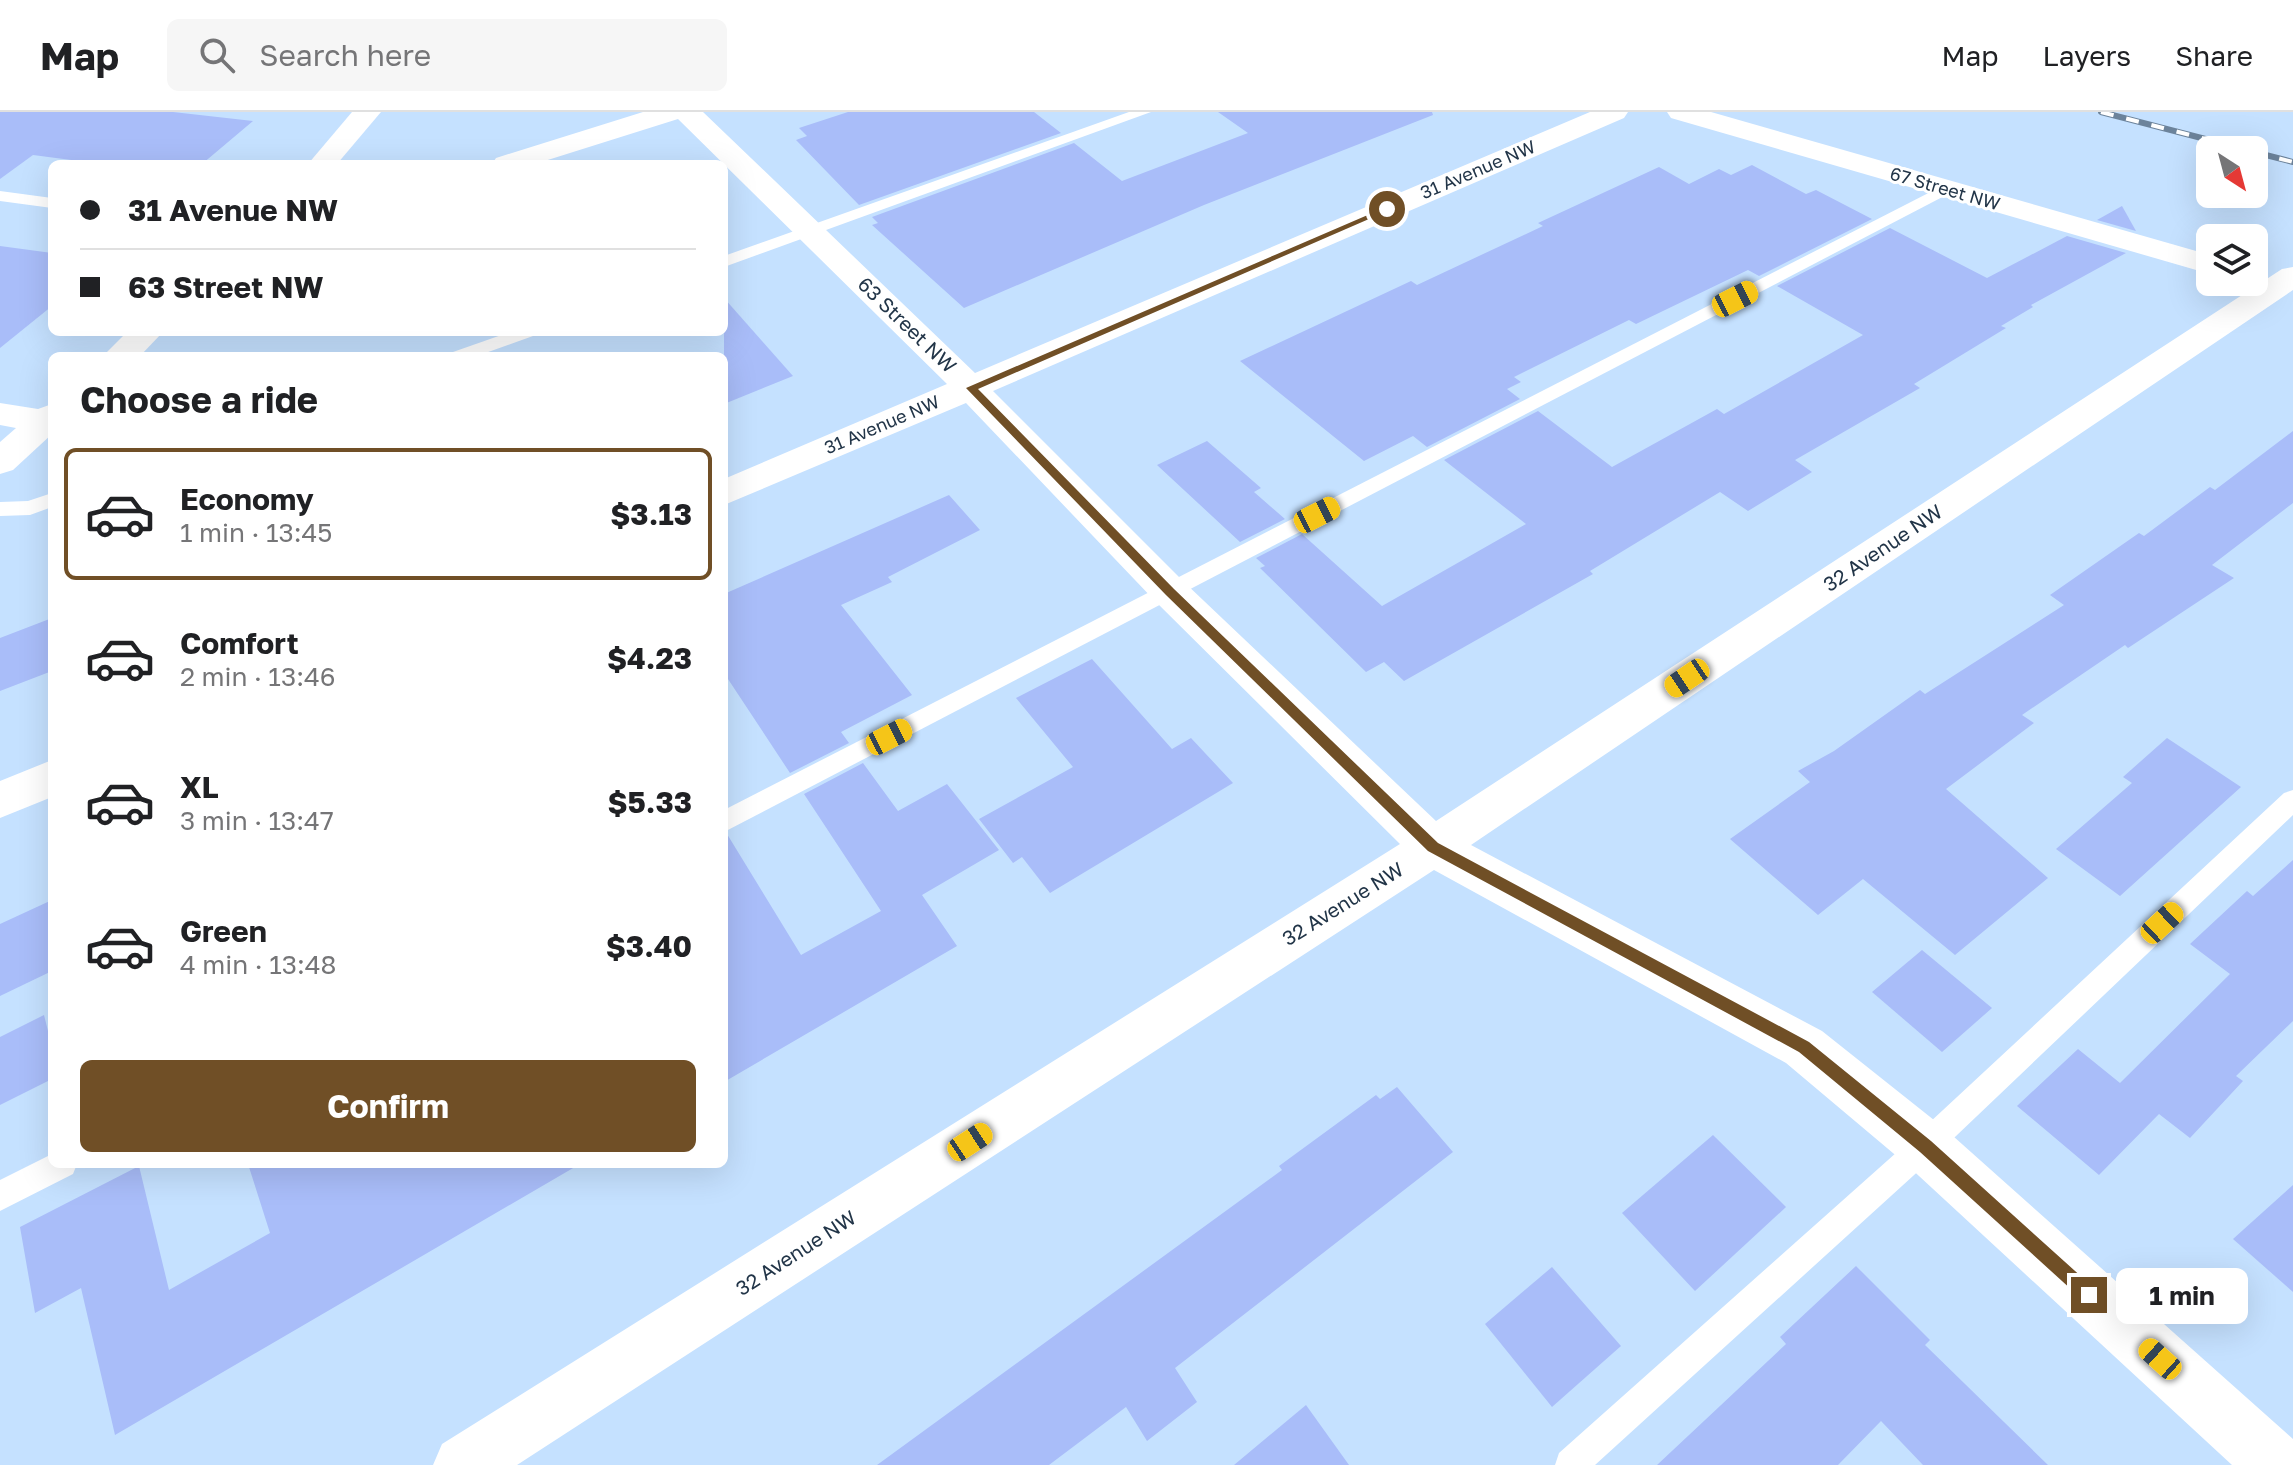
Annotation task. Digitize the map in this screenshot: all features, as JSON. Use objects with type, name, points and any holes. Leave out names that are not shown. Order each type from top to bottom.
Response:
[{"type":"street","points":[[325,160],[367,112]]},
{"type":"street","points":[[519,160],[671,112]]},
{"type":"street","name":"63 Street NW","points":[[687,112],[971,388],[1170,592],[1433,847],[1804,1047],[1925,1146],[2277,1465]]},
{"type":"street","name":"31 Avenue NW","points":[[728,491],[1614,112]]},
{"type":"street","name":"67 Street NW","points":[[1681,112],[2196,261]]},
{"type":"street","name":"32 Avenue NW","points":[[463,1465],[1433,847],[2280,282]]},
{"type":"street","points":[[124,352],[142,336]]},
{"type":"street","points":[[0,414],[48,418]]},
{"type":"street","points":[[0,462],[48,418]]},
{"type":"street","points":[[0,800],[48,780]]},
{"type":"lane","points":[[728,261],[1143,112]]},
{"type":"lane","points":[[728,820],[1946,189]]},
{"type":"lane","points":[[0,196],[48,202]]},
{"type":"lane","points":[[470,352],[516,336]]},
{"type":"lane","points":[[0,509],[30,508],[48,501]]},
{"type":"lane","points":[[1571,1465],[1925,1146],[2293,800]]},
{"type":"lane","points":[[0,1196],[55,1168]]},
{"type":"building","points":[[0,112],[173,112],[253,121],[207,160],[71,160],[33,155],[0,179]]},
{"type":"building","points":[[848,112],[1034,112],[1061,133],[859,205],[796,140],[807,136],[799,128]]},
{"type":"building","points":[[1218,112],[1432,112],[1433,115],[1204,205],[964,308],[872,225],[878,223],[872,217],[1074,143],[1122,181],[1248,133]]},
{"type":"building","points":[[1752,165],[1806,194],[1816,190],[1872,219],[1759,276],[1748,270],[1636,324],[1629,320],[1514,377],[1521,382],[1507,389],[1520,399],[1427,447],[1413,436],[1364,461],[1240,361],[1411,281],[1417,285],[1543,226],[1538,223],[1659,167],[1689,184],[1719,169],[1731,175]]},
{"type":"building","points":[[2122,206],[2136,231],[2097,220]]},
{"type":"building","points":[[1890,228],[1987,278],[2067,236],[2126,253],[2031,305],[2033,307],[2001,326],[2006,328],[1914,384],[1920,388],[1795,460],[1812,472],[1748,511],[1720,492],[1590,571],[1593,574],[1404,681],[1384,662],[1366,672],[1260,568],[1265,566],[1256,558],[1302,534],[1382,606],[1526,524],[1444,460],[1538,411],[1612,467],[1717,409],[1724,414],[1863,335],[1777,286]]},
{"type":"building","points":[[0,246],[48,252],[48,309],[0,348]]},
{"type":"building","points":[[728,303],[793,376],[728,402],[728,352],[724,352],[724,336],[728,336]]},
{"type":"building","points":[[2293,431],[2293,503],[2212,565],[2234,578],[2128,648],[2125,645],[2022,715],[2034,723],[1946,789],[2048,878],[1955,955],[1863,879],[1818,915],[1730,839],[1810,782],[1798,771],[1834,751],[1920,690],[1925,694],[2064,605],[2050,595],[2139,533],[2144,536],[2210,487],[2215,490]]},
{"type":"building","points":[[1207,441],[1261,488],[1254,492],[1285,519],[1240,542],[1157,465]]},
{"type":"building","points":[[949,495],[980,530],[888,577],[892,582],[841,605],[912,695],[841,732],[849,743],[790,773],[728,679],[728,592]]},
{"type":"building","points":[[48,620],[48,673],[0,691],[0,638]]},
{"type":"building","points":[[1092,659],[1172,749],[1191,738],[1233,783],[1050,893],[1022,857],[1013,863],[979,819],[1073,767],[1016,698]]},
{"type":"building","points":[[2167,738],[2241,787],[2120,896],[2056,849],[2132,783],[2123,777]]},
{"type":"building","points":[[863,763],[898,811],[947,784],[999,850],[922,895],[957,946],[728,1080],[728,836],[801,955],[881,911],[804,794]]},
{"type":"building","points":[[2293,860],[2293,1021],[2236,1076],[2243,1081],[2190,1138],[2159,1114],[2099,1175],[2017,1106],[2078,1049],[2120,1083],[2230,974],[2190,944],[2247,891],[2253,896]]},
{"type":"building","points":[[48,902],[48,973],[0,996],[0,924]]},
{"type":"building","points":[[1922,950],[1992,1008],[1942,1052],[1872,992]]},
{"type":"building","points":[[44,1015],[48,1031],[48,1081],[0,1105],[0,1037]]},
{"type":"building","points":[[1397,1087],[1453,1152],[1175,1368],[1197,1402],[1147,1441],[1126,1407],[1049,1465],[877,1465],[1282,1170],[1279,1166],[1376,1095],[1380,1099]]},
{"type":"building","points":[[1713,1135],[1786,1207],[1695,1291],[1622,1213]]},
{"type":"building","points":[[139,1168],[169,1290],[270,1233],[249,1168],[573,1168],[115,1435],[81,1288],[35,1313],[20,1227]]},
{"type":"building","points":[[2293,1185],[2293,1292],[2233,1239]]},
{"type":"building","points":[[1856,1266],[1930,1340],[1925,1345],[2048,1465],[1923,1465],[1881,1421],[1838,1465],[1657,1465],[1786,1344],[1780,1337]]},
{"type":"building","points":[[1552,1267],[1621,1346],[1552,1407],[1485,1324]]},
{"type":"building","points":[[1306,1405],[1349,1465],[1234,1465]]},
{"type":"railway","points":[[2101,112],[2196,137]]},
{"type":"railway","points":[[2268,156],[2293,162]]},
{"type":"route","points":[[1387,209],[971,388],[1170,592],[1433,847],[1804,1047],[1925,1146],[2089,1295]]}]
